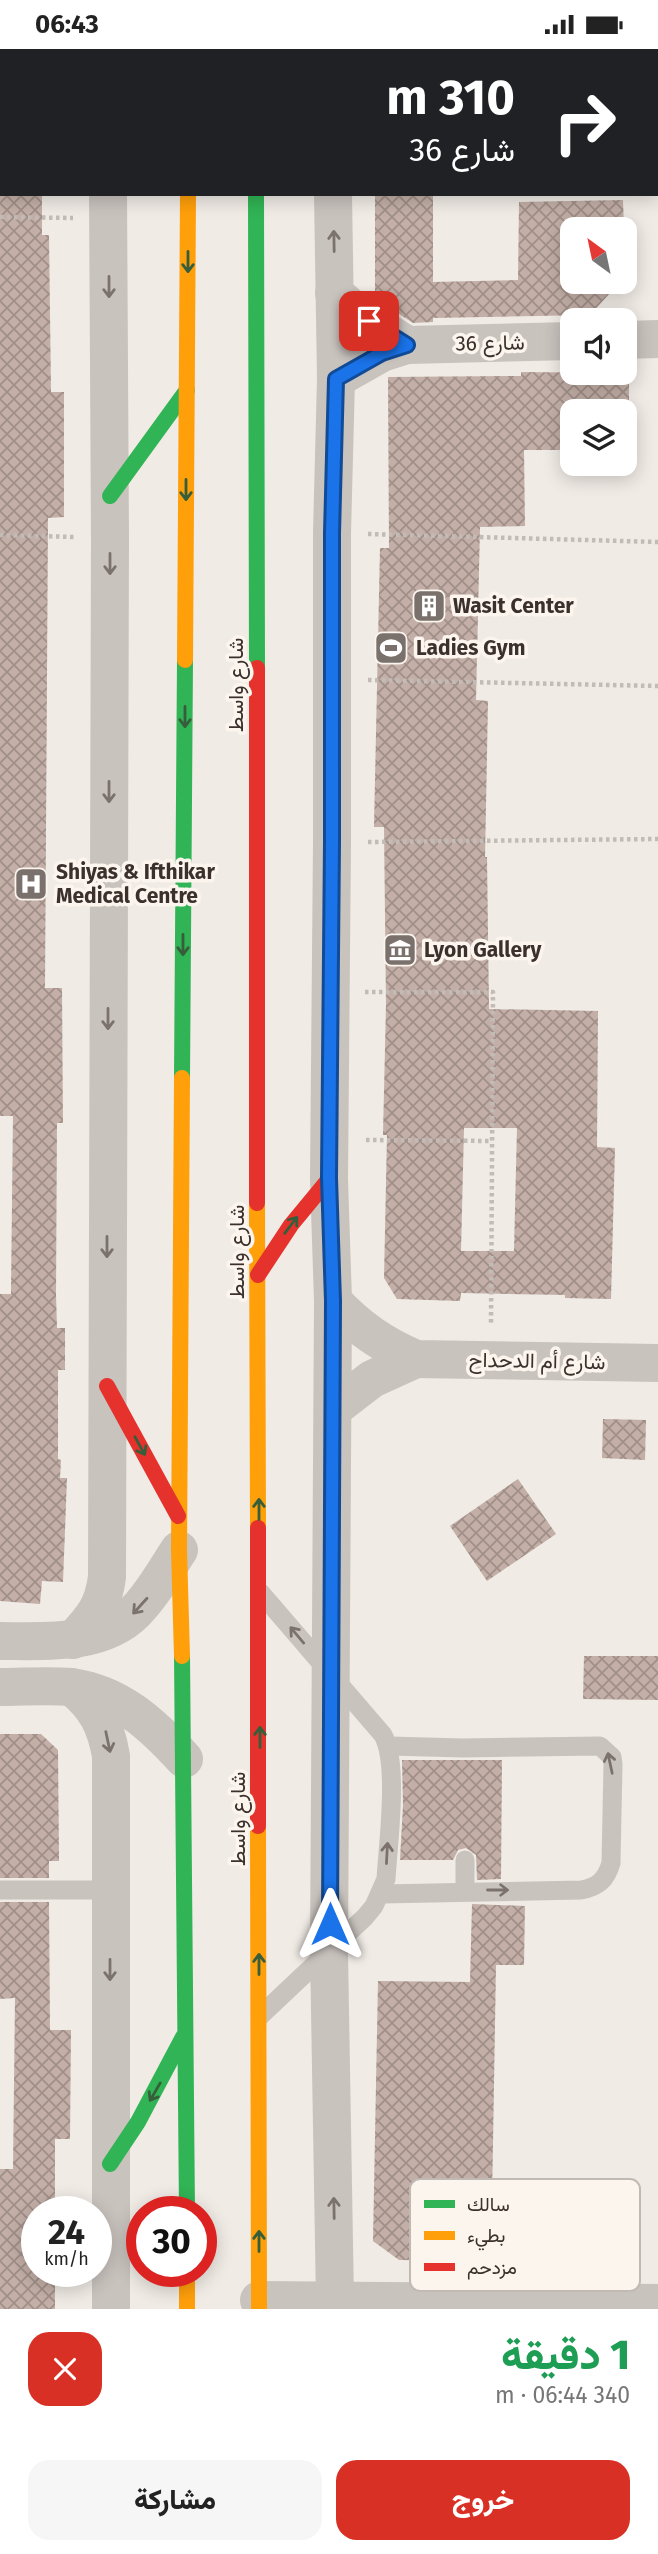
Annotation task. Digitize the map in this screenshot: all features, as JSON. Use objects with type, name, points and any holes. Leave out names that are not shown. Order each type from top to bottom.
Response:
[{"type":"main road","points":[[187,2196],[184,1759],[179,1534],[188,196]]},
{"type":"main road","name":"شارع واسط","points":[[256,196],[259,2304]]},
{"type":"main road","points":[[110,496],[187,390]]},
{"type":"main road","points":[[258,1275],[291,1225],[329,1178]]},
{"type":"main road","points":[[107,1386],[179,1534]]},
{"type":"main road","points":[[110,2164],[138,2122],[186,2032]]},
{"type":"main road","points":[[187,2287],[187,2309]]},
{"type":"street","points":[[333,196],[336,379],[332,533],[329,1140],[333,1301],[329,1952],[335,2301]]},
{"type":"street","points":[[73,1640],[95,1616],[105,1591],[110,538],[108,206]]},
{"type":"street","points":[[334,293],[365,318],[407,345]]},
{"type":"street","points":[[637,340],[658,339]]},
{"type":"street","name":"شارع 36","points":[[336,379],[382,353],[407,345],[560,341]]},
{"type":"street","name":"شارع أم الدحداح","points":[[333,1301],[350,1320],[371,1336],[416,1359]]},
{"type":"street","name":"شارع أم الدحداح","points":[[333,1409],[372,1380],[416,1359],[658,1363]]},
{"type":"street","points":[[0,1641],[73,1640],[106,1630],[133,1614],[153,1591],[179,1534]]},
{"type":"street","points":[[0,1687],[72,1687],[107,1696],[135,1712],[160,1732],[184,1759]]},
{"type":"street","points":[[72,1687],[87,1699],[99,1716],[108,1735],[111,1756],[111,2309]]},
{"type":"street","points":[[259,2304],[335,2301],[658,2303]]},
{"type":"lane","points":[[259,2017],[365,1917],[381,1894],[386,1879],[392,1767],[389,1746],[377,1727],[260,1591]]},
{"type":"lane","points":[[381,1894],[581,1890],[592,1888],[601,1882],[608,1874],[611,1863],[613,1764],[607,1750],[592,1745],[463,1754],[389,1746]]},
{"type":"lane","points":[[465,1860],[465,1891]]},
{"type":"lane","points":[[0,1890],[110,1890]]},
{"type":"path","points":[[0,217],[108,206]]},
{"type":"path","points":[[332,533],[658,542]]},
{"type":"path","points":[[0,535],[110,538]]},
{"type":"path","points":[[332,680],[658,686]]},
{"type":"path","points":[[332,842],[658,839]]},
{"type":"path","points":[[330,992],[493,992],[491,1360]]},
{"type":"path","points":[[329,1140],[491,1141]]},
{"type":"building","points":[[0,196],[42,196],[42,235],[49,235],[51,392],[64,392],[64,517],[48,518],[45,988],[62,988],[63,1123],[57,1123],[56,1294],[57,1328],[65,1328],[65,1370],[58,1370],[58,1459],[61,1460],[60,1478],[67,1478],[63,1582],[42,1581],[40,1604],[0,1601],[0,1294],[11,1294],[13,1116],[0,1116]]},
{"type":"building","points":[[375,196],[433,196],[433,282],[518,280],[519,202],[623,200],[624,217],[560,217],[560,294],[609,294],[596,308],[560,308],[560,316],[433,318],[433,322],[413,323],[375,298]]},
{"type":"building","points":[[521,372],[560,372],[560,385],[629,385],[629,399],[560,399],[560,450],[524,450],[525,526],[480,527],[476,700],[488,701],[485,857],[489,1009],[598,1011],[597,1147],[615,1148],[611,1299],[565,1298],[565,1295],[461,1293],[460,1301],[397,1299],[384,1278],[387,1135],[383,1135],[386,1005],[384,827],[374,827],[380,548],[389,548],[388,377],[521,376]],"holes":[[[464,1128],[517,1128],[514,1251],[461,1251]]]},
{"type":"building","points":[[603,1419],[646,1420],[645,1460],[602,1458]]},
{"type":"building","points":[[518,1479],[556,1534],[487,1581],[450,1526]]},
{"type":"building","points":[[584,1656],[658,1656],[658,1700],[583,1699]]},
{"type":"building","points":[[0,1734],[41,1734],[58,1750],[59,1861],[49,1861],[49,1878],[0,1878]]},
{"type":"building","points":[[402,1760],[502,1760],[501,1879],[477,1880],[476,1855],[466,1848],[458,1850],[453,1860],[400,1860]]},
{"type":"building","points":[[0,1902],[49,1902],[50,2030],[71,2030],[70,2139],[55,2139],[55,2196],[21,2196],[21,2287],[55,2287],[55,2309],[0,2309],[0,2169],[13,2169],[15,1998],[0,1999]]},
{"type":"building","points":[[472,1904],[525,1906],[524,1965],[496,1965],[492,2179],[410,2179],[410,2260],[399,2260],[373,2241],[378,1981],[470,1982]]},
{"type":"traffic: fast","points":[[256,196],[257,668]]},
{"type":"traffic: fast","points":[[110,496],[187,390]]},
{"type":"traffic: fast","points":[[182,1078],[185,660]]},
{"type":"traffic: fast","points":[[182,1656],[187,2196]]},
{"type":"traffic: fast","points":[[110,2164],[138,2122],[183,2037]]},
{"type":"traffic: slow","points":[[185,660],[188,196]]},
{"type":"traffic: slow","points":[[182,1078],[179,1550],[182,1656]]},
{"type":"traffic: slow","points":[[257,1203],[258,1528]]},
{"type":"traffic: slow","points":[[258,1826],[259,2309]]},
{"type":"traffic: slow","points":[[187,2287],[187,2309]]},
{"type":"traffic: jam","points":[[257,668],[257,1203]]},
{"type":"traffic: jam","points":[[258,1275],[291,1225],[329,1179]]},
{"type":"traffic: jam","points":[[107,1386],[178,1516]]},
{"type":"traffic: jam","points":[[258,1528],[258,1826]]},
{"type":"place","name":"Wasit Center","points":[[429,606]]},
{"type":"place","name":"Ladies Gym","points":[[391,648]]},
{"type":"place","name":"Shiyas & Ifthikar Medical Centre","points":[[31,884]]},
{"type":"place","name":"Lyon Gallery","points":[[400,950]]},
{"type":"route","points":[[330,1924],[333,1301],[329,1178],[332,533],[336,379],[358,364],[407,345],[369,321]]}]
